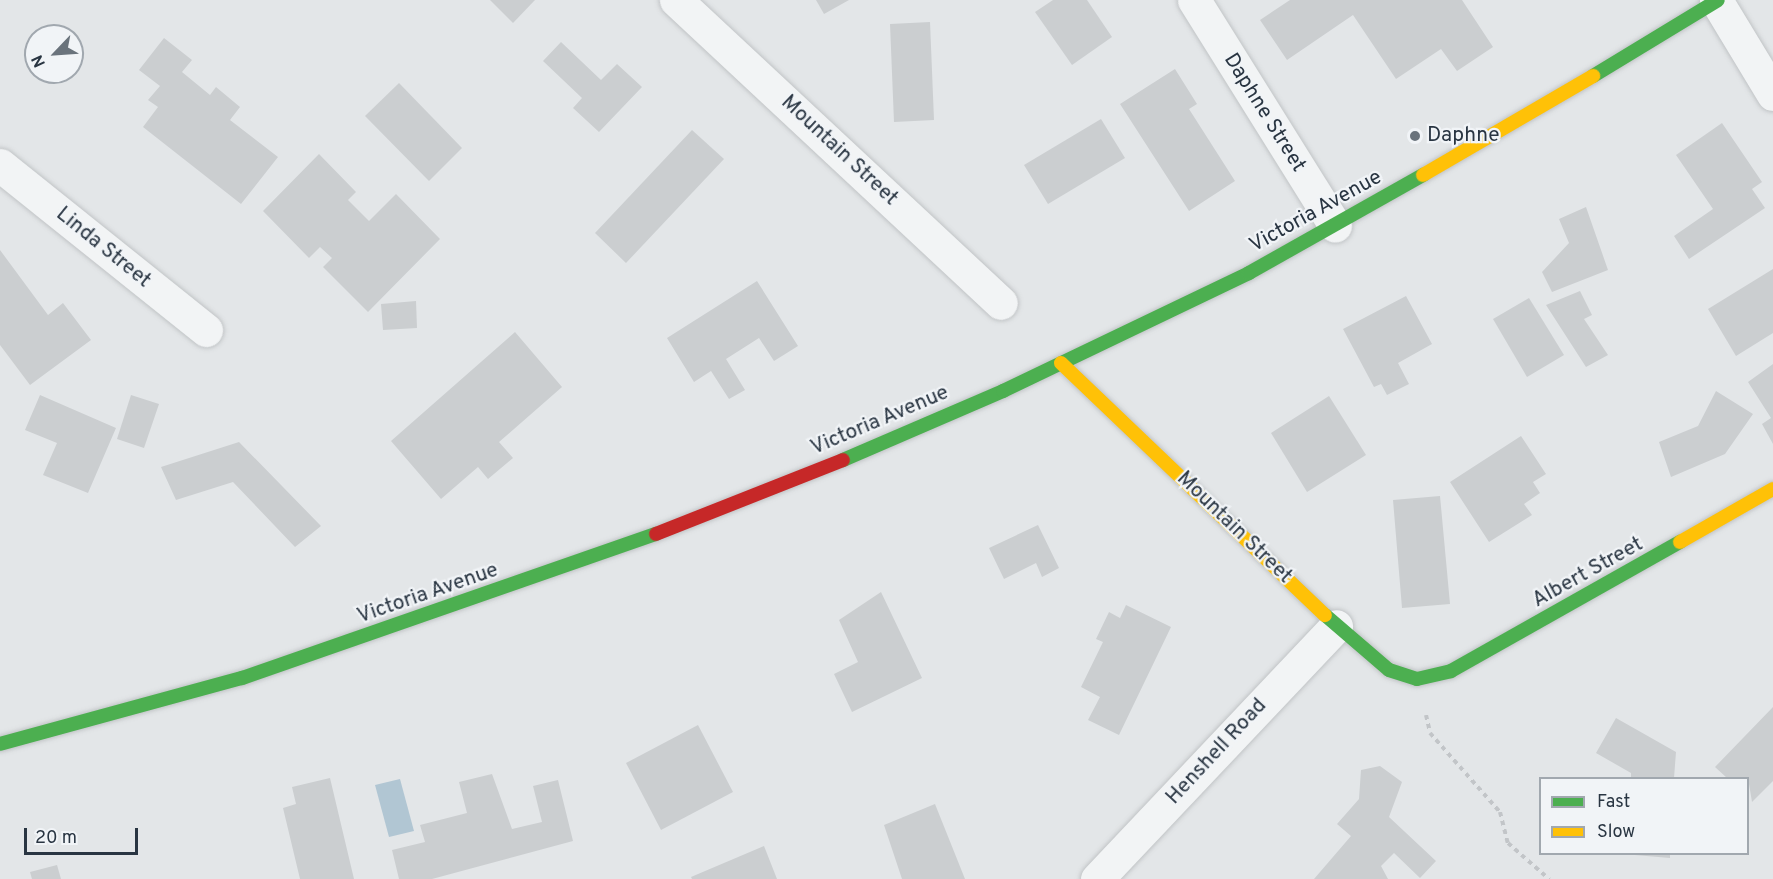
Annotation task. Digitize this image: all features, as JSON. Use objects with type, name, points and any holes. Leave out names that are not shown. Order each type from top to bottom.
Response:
[{"type":"street","name":"Mountain Street","points":[[676,0],[1001,303]]},
{"type":"street","name":"Daphne Street","points":[[1194,0],[1335,226]]},
{"type":"street","name":"Victoria Avenue","points":[[0,744],[242,678],[456,607],[757,497],[1062,363],[1335,226],[1717,0]]},
{"type":"street","points":[[1717,0],[1773,94]]},
{"type":"street","name":"Linda Street","points":[[0,165],[206,330]]},
{"type":"street","name":"Mountain Street","points":[[1062,363],[1378,664],[1417,679]]},
{"type":"street","name":"Albert Street","points":[[1417,679],[1451,671],[1497,647],[1773,489]]},
{"type":"street","name":"Henshell Road","points":[[1097,879],[1336,626]]},
{"type":"path","points":[[1417,679],[1430,733],[1486,791],[1500,812],[1508,843],[1550,879]]},
{"type":"water","points":[[400,779],[414,831],[389,837],[375,785]]},
{"type":"building","points":[[490,0],[535,0],[513,23]]},
{"type":"building","points":[[816,0],[849,0],[824,14]]},
{"type":"building","points":[[1053,0],[1087,0],[1112,37],[1072,65],[1035,12]]},
{"type":"building","points":[[1290,0],[1462,0],[1493,47],[1457,71],[1441,49],[1396,79],[1353,15],[1287,60],[1260,20]]},
{"type":"building","points":[[930,22],[934,120],[894,122],[890,24]]},
{"type":"building","points":[[164,38],[192,60],[182,72],[210,95],[216,87],[240,107],[230,120],[278,157],[241,204],[143,127],[158,107],[148,100],[160,86],[139,70]]},
{"type":"building","points":[[561,42],[601,80],[617,64],[642,87],[599,132],[573,108],[582,98],[543,61]]},
{"type":"building","points":[[1175,69],[1197,104],[1189,109],[1235,181],[1189,211],[1120,104]]},
{"type":"building","points":[[399,83],[462,148],[429,181],[365,116]]},
{"type":"building","points":[[1101,119],[1125,158],[1048,204],[1024,165]]},
{"type":"building","points":[[1722,123],[1762,182],[1752,189],[1765,208],[1689,259],[1674,236],[1713,209],[1676,155]]},
{"type":"building","points":[[692,130],[724,159],[626,263],[595,233]]},
{"type":"building","points":[[319,154],[356,192],[348,200],[369,221],[396,194],[440,239],[368,312],[323,267],[332,258],[320,247],[309,258],[263,211]]},
{"type":"building","points":[[1586,207],[1608,270],[1552,292],[1542,272],[1569,243],[1559,219]]},
{"type":"building","points":[[0,250],[48,315],[63,303],[91,340],[30,385],[0,345]]},
{"type":"building","points":[[1773,269],[1773,333],[1736,356],[1708,309]]},
{"type":"building","points":[[757,281],[798,346],[774,361],[759,338],[726,359],[745,390],[729,399],[711,371],[694,382],[667,338]]},
{"type":"building","points":[[1580,291],[1592,315],[1584,319],[1608,355],[1586,367],[1546,305]]},
{"type":"building","points":[[1406,296],[1432,344],[1398,363],[1409,384],[1387,395],[1381,384],[1374,387],[1343,329]]},
{"type":"building","points":[[1529,298],[1564,355],[1527,377],[1493,319]]},
{"type":"building","points":[[416,301],[417,328],[383,330],[381,304]]},
{"type":"building","points":[[515,332],[562,387],[499,442],[513,458],[488,479],[478,467],[441,499],[391,441]]},
{"type":"building","points":[[1773,364],[1773,444],[1762,424],[1771,418],[1748,382]]},
{"type":"building","points":[[1716,391],[1753,414],[1725,454],[1671,477],[1659,442],[1698,426]]},
{"type":"building","points":[[40,395],[116,428],[88,493],[43,475],[57,443],[25,430]]},
{"type":"building","points":[[131,395],[159,404],[144,448],[117,439]]},
{"type":"building","points":[[1329,396],[1366,455],[1307,492],[1271,433]]},
{"type":"building","points":[[1521,436],[1546,474],[1533,482],[1540,493],[1524,504],[1532,515],[1489,542],[1450,482]]},
{"type":"building","points":[[239,442],[321,526],[295,547],[233,482],[176,500],[161,467]]},
{"type":"building","points":[[1440,496],[1450,604],[1402,608],[1393,500]]},
{"type":"building","points":[[1038,525],[1059,568],[1042,577],[1036,563],[1004,579],[989,548]]},
{"type":"building","points":[[881,592],[922,678],[852,712],[834,674],[858,662],[839,620]]},
{"type":"building","points":[[1126,605],[1171,627],[1119,735],[1088,720],[1100,697],[1081,687],[1103,642],[1096,639],[1109,612],[1120,618]]},
{"type":"building","points":[[1773,707],[1773,781],[1752,802],[1749,777],[1726,777],[1715,767]]},
{"type":"building","points":[[1616,718],[1676,752],[1674,777],[1631,777],[1631,773],[1596,753]]},
{"type":"building","points":[[698,725],[733,792],[661,830],[626,763]]},
{"type":"building","points":[[1380,766],[1402,782],[1389,817],[1436,861],[1420,878],[1394,853],[1381,866],[1388,879],[1314,879],[1351,836],[1337,824],[1359,799],[1361,770]]},
{"type":"building","points":[[492,774],[512,829],[542,822],[533,786],[558,780],[573,841],[432,879],[399,879],[392,850],[425,842],[420,825],[467,813],[459,782]]},
{"type":"building","points":[[330,778],[354,879],[300,879],[283,808],[296,804],[292,787]]},
{"type":"building","points":[[935,804],[965,879],[902,879],[884,825]]},
{"type":"building","points":[[764,846],[777,879],[692,879],[691,877]]},
{"type":"building","points":[[1635,855],[1670,855],[1670,858]]},
{"type":"building","points":[[57,865],[61,879],[32,879],[30,872]]},
{"type":"traffic: fast","points":[[1593,76],[1718,0]]},
{"type":"traffic: fast","points":[[843,460],[1003,391],[1249,273],[1423,175]]},
{"type":"traffic: fast","points":[[0,744],[242,678],[656,534]]},
{"type":"traffic: fast","points":[[1325,615],[1389,670],[1417,679],[1451,671],[1680,542]]},
{"type":"traffic: slow","points":[[1423,175],[1593,76]]},
{"type":"traffic: slow","points":[[1061,363],[1325,615]]},
{"type":"traffic: slow","points":[[1680,542],[1773,489]]},
{"type":"traffic: jam","points":[[656,534],[843,460]]},
{"type":"place","name":"Daphne","points":[[1415,136]]}]
